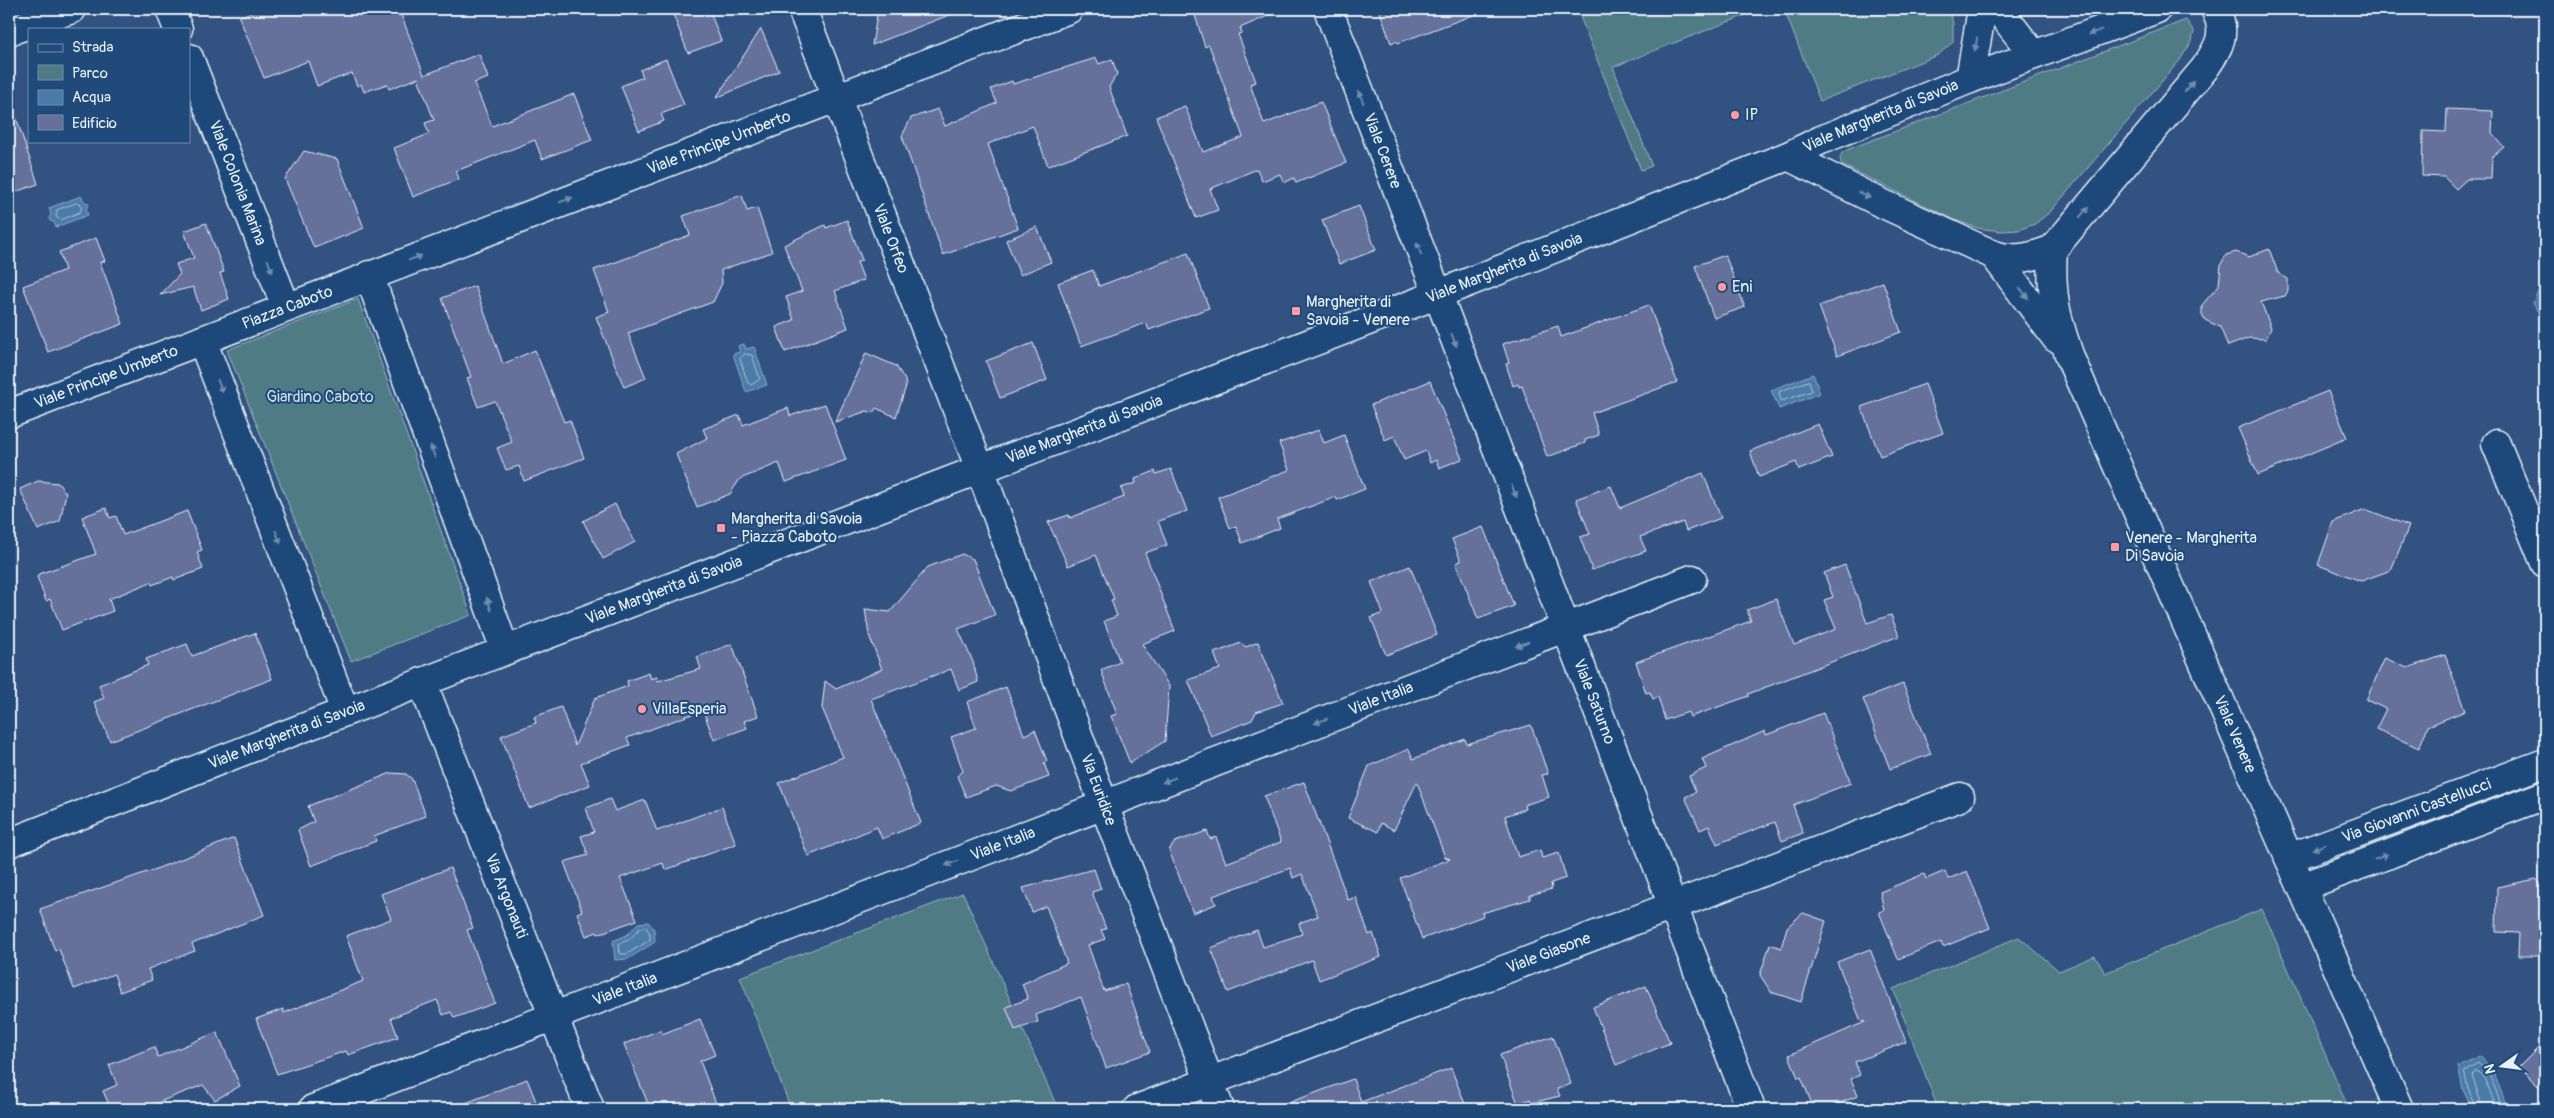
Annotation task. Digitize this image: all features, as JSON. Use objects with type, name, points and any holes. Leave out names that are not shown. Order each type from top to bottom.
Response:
[{"type":"street","points":[[9,31],[72,9]]},
{"type":"street","points":[[170,9],[178,28]]},
{"type":"street","name":"Viale Orfeo","points":[[802,9],[980,469]]},
{"type":"street","name":"Viale Principe Umberto","points":[[369,275],[1069,9]]},
{"type":"street","name":"Viale Cerere","points":[[1328,9],[1436,295]]},
{"type":"street","points":[[1970,80],[1982,9]]},
{"type":"street","points":[[1998,9],[2034,55]]},
{"type":"street","name":"Viale Margherita di Savoia","points":[[9,843],[345,711],[1436,295],[1788,156],[1821,140],[1970,80],[2157,9]]},
{"type":"street","points":[[1788,156],[1994,255],[2014,259],[2036,256],[2053,249],[2205,68],[2220,40],[2223,13]]},
{"type":"street","name":"Viale Colonia Marina","points":[[190,61],[286,307]]},
{"type":"street","points":[[1821,140],[1814,149],[1812,159],[1821,173]]},
{"type":"street","points":[[2053,249],[2052,293],[2057,321],[2071,360]]},
{"type":"street","points":[[1994,255],[2027,297],[2071,360]]},
{"type":"street","points":[[369,275],[505,650]]},
{"type":"street","name":"Piazza Caboto","points":[[202,340],[369,275]]},
{"type":"street","name":"Viale Saturno","points":[[1436,295],[1567,627],[1751,1109]]},
{"type":"street","points":[[202,340],[345,711]]},
{"type":"street","name":"Viale Principe Umberto","points":[[9,414],[202,340]]},
{"type":"street","name":"Viale Venere","points":[[2071,360],[2399,1109]]},
{"type":"street","points":[[2496,444],[2545,564]]},
{"type":"street","name":"Via Euridice","points":[[980,469],[1104,805],[1220,1109]]},
{"type":"street","name":"Viale Italia","points":[[312,1109],[1692,579]]},
{"type":"street","name":"Via Argonauti","points":[[422,682],[590,1109]]},
{"type":"street","name":"Via Giovanni Castellucci","points":[[2289,858],[2545,763]]},
{"type":"street","name":"Via Giovanni Castellucci","points":[[2302,887],[2545,795]]},
{"type":"street","name":"Viale Giasone","points":[[1137,1109],[1960,797]]},
{"type":"green space","points":[[1577,9],[1761,9],[1613,67],[1652,166],[1641,170]]},
{"type":"green space","points":[[1784,9],[1949,9],[1953,24],[1953,42],[1938,55],[1820,101]]},
{"type":"green space","points":[[2186,20],[2194,31],[2192,41],[2180,60],[2051,211],[2035,224],[2018,230],[2001,231],[1977,228],[1955,220],[1842,165],[1840,158],[1842,153],[1849,149]]},
{"type":"green space","name":"Giardino Caboto","points":[[358,299],[471,615],[351,661],[227,350]]},
{"type":"green space","points":[[963,893],[1058,1109],[791,1109],[740,977]]},
{"type":"green space","points":[[2262,909],[2349,1109],[1973,1109],[1937,1106],[1893,989],[2019,937],[2059,971],[2095,956],[2105,973]]},
{"type":"water","points":[[81,196],[89,204],[86,209],[88,215],[56,227],[54,222],[50,221],[51,214],[49,208]]},
{"type":"water","points":[[2545,284],[2545,317],[2538,312],[2533,303],[2537,293]]},
{"type":"water","points":[[744,344],[746,349],[754,347],[767,385],[746,392],[733,354],[740,352],[738,346]]},
{"type":"water","points":[[1813,374],[1820,393],[1779,409],[1771,390]]},
{"type":"water","points":[[648,922],[654,929],[655,942],[628,959],[615,960],[613,941],[627,935],[638,923]]},
{"type":"water","points":[[2480,1056],[2493,1071],[2508,1109],[2472,1109],[2463,1090],[2458,1066]]},
{"type":"building","points":[[259,9],[399,9],[424,75],[479,54],[488,78],[474,83],[492,126],[574,94],[592,140],[542,159],[535,140],[456,171],[459,179],[413,197],[394,148],[429,134],[425,123],[434,120],[418,78],[389,89],[387,84],[364,92],[361,84],[357,86],[352,73],[317,86],[308,61],[264,78],[239,17]]},
{"type":"building","points":[[671,9],[709,9],[721,41],[688,53]]},
{"type":"building","points":[[878,9],[962,9],[962,10],[872,45]]},
{"type":"building","points":[[1193,9],[1284,9],[1240,28],[1242,33],[1238,34],[1256,82],[1250,84],[1264,124],[1321,102],[1346,163],[1296,183],[1294,178],[1284,183],[1280,174],[1262,181],[1257,169],[1210,189],[1218,210],[1196,218],[1156,117],[1185,106],[1203,152],[1243,137],[1209,45],[1205,47]]},
{"type":"building","points":[[1379,9],[1484,9],[1484,11],[1398,43],[1396,41],[1391,43]]},
{"type":"building","points":[[761,29],[779,71],[716,98]]},
{"type":"building","points":[[1096,58],[1099,64],[1112,59],[1117,74],[1109,87],[1127,136],[1048,166],[1033,126],[988,144],[1018,228],[943,255],[902,136],[911,118],[938,109],[945,126],[997,103],[991,89],[1012,81],[1013,84]]},
{"type":"building","points":[[666,59],[684,105],[661,114],[664,121],[639,131],[621,86],[643,77],[640,70]]},
{"type":"building","points":[[13,108],[38,184],[9,194],[9,109]]},
{"type":"building","points":[[2447,109],[2493,111],[2492,133],[2504,147],[2492,157],[2491,179],[2467,179],[2456,189],[2444,177],[2422,176],[2423,131],[2446,132]]},
{"type":"building","points":[[304,151],[337,159],[364,228],[314,248],[285,179]]},
{"type":"building","points":[[742,195],[747,211],[757,208],[772,252],[721,270],[722,283],[713,302],[628,333],[646,378],[624,387],[596,317],[609,312],[594,270],[690,235],[683,216]]},
{"type":"building","points":[[1359,206],[1376,250],[1339,264],[1322,220]]},
{"type":"building","points":[[847,220],[862,260],[857,262],[864,280],[835,291],[848,328],[785,352],[776,327],[794,320],[786,297],[802,291],[784,245],[825,225],[826,228]]},
{"type":"building","points":[[206,223],[224,272],[220,273],[229,299],[201,310],[193,287],[160,295],[180,274],[176,264],[194,258],[184,231]]},
{"type":"building","points":[[1037,227],[1051,262],[1020,275],[1006,240]]},
{"type":"building","points":[[96,238],[105,261],[100,262],[123,324],[48,352],[23,286],[65,270],[59,252]]},
{"type":"building","points":[[2269,249],[2278,273],[2288,279],[2288,291],[2285,296],[2261,302],[2271,328],[2266,339],[2249,338],[2228,346],[2220,327],[2205,320],[2202,314],[2202,305],[2219,285],[2221,264],[2226,255],[2236,252],[2249,257]]},
{"type":"building","points":[[1188,253],[1209,308],[1149,330],[1146,323],[1081,346],[1058,283],[1093,270],[1099,286]]},
{"type":"building","points":[[1725,255],[1745,307],[1714,318],[1695,266]]},
{"type":"building","points":[[1883,282],[1901,332],[1837,356],[1819,306]]},
{"type":"building","points":[[475,286],[503,364],[535,350],[564,422],[570,420],[584,458],[524,481],[519,466],[506,470],[497,448],[512,442],[495,401],[478,407],[467,378],[471,377],[442,298]]},
{"type":"building","points":[[1649,305],[1677,382],[1592,413],[1599,435],[1585,440],[1585,443],[1547,457],[1522,386],[1519,387],[1518,384],[1513,386],[1506,364],[1509,363],[1503,344],[1558,326],[1561,337]]},
{"type":"building","points":[[1033,343],[1047,380],[1000,398],[986,361]]},
{"type":"building","points":[[866,353],[896,366],[905,380],[906,386],[896,417],[876,408],[873,413],[867,411],[835,422]]},
{"type":"building","points":[[1430,381],[1462,459],[1439,468],[1436,460],[1430,463],[1426,451],[1404,460],[1394,436],[1385,440],[1371,405]]},
{"type":"building","points":[[1925,384],[1943,433],[1880,456],[1861,407]]},
{"type":"building","points":[[2328,391],[2347,438],[2258,475],[2238,428]]},
{"type":"building","points":[[825,404],[846,460],[786,482],[779,463],[740,479],[730,494],[697,507],[676,454],[707,438],[703,429],[739,415],[743,425],[788,408],[790,416]]},
{"type":"building","points":[[1818,424],[1832,457],[1799,470],[1796,462],[1759,477],[1750,451]]},
{"type":"building","points":[[1319,430],[1324,443],[1344,435],[1365,489],[1337,500],[1336,497],[1277,519],[1280,528],[1242,543],[1236,526],[1230,528],[1218,497],[1289,470],[1279,443]]},
{"type":"building","points":[[1171,469],[1187,511],[1158,521],[1167,545],[1145,553],[1175,631],[1142,644],[1169,686],[1165,741],[1130,763],[1111,716],[1117,714],[1101,670],[1120,662],[1104,621],[1117,616],[1111,600],[1114,599],[1096,555],[1068,566],[1048,522],[1069,515],[1070,518],[1124,497],[1121,488],[1136,483],[1135,479],[1155,471],[1156,474]]},
{"type":"building","points":[[1703,473],[1721,518],[1686,531],[1683,522],[1640,537],[1646,551],[1592,570],[1580,537],[1590,534],[1576,499],[1611,486],[1620,508]]},
{"type":"building","points":[[38,481],[58,483],[66,493],[60,521],[38,530],[20,489]]},
{"type":"building","points":[[615,504],[635,542],[603,559],[583,521]]},
{"type":"building","points":[[106,508],[110,518],[116,516],[123,535],[187,511],[202,550],[197,552],[203,569],[174,580],[173,577],[152,585],[151,582],[109,599],[113,611],[62,630],[50,599],[46,601],[37,577],[39,574],[96,554],[82,517]]},
{"type":"building","points":[[2365,509],[2409,526],[2391,570],[2361,581],[2318,565],[2333,522]]},
{"type":"building","points":[[1483,527],[1514,606],[1478,619],[1456,563],[1461,561],[1452,539]]},
{"type":"building","points":[[962,554],[973,559],[995,615],[958,629],[973,662],[978,682],[959,690],[951,669],[871,699],[921,823],[882,839],[877,827],[808,856],[779,783],[843,757],[822,708],[825,681],[836,689],[882,669],[869,635],[865,609],[890,612],[928,567]]},
{"type":"building","points":[[1845,565],[1867,623],[1891,615],[1899,636],[1748,694],[1749,696],[1690,717],[1688,712],[1665,720],[1658,697],[1653,699],[1650,692],[1646,693],[1636,662],[1751,621],[1747,610],[1776,599],[1794,645],[1836,629],[1824,600],[1833,597],[1824,573]]},
{"type":"building","points":[[1410,566],[1437,635],[1386,655],[1371,618],[1383,613],[1371,582]]},
{"type":"building","points":[[255,633],[272,679],[110,741],[94,702],[104,698],[99,685],[148,665],[146,659],[187,644],[192,656]]},
{"type":"building","points":[[1258,642],[1283,703],[1256,712],[1252,720],[1211,736],[1188,680],[1220,669],[1214,653],[1241,643],[1246,647]]},
{"type":"building","points":[[732,644],[758,716],[744,721],[747,728],[714,740],[703,710],[627,738],[630,745],[581,763],[590,785],[529,808],[501,736],[536,723],[534,717],[561,707],[575,746],[595,698],[628,686],[627,681],[649,673],[651,679],[657,677],[658,681],[701,669],[697,657]]},
{"type":"building","points":[[2445,655],[2465,711],[2428,726],[2419,748],[2376,729],[2386,709],[2366,700],[2385,658],[2407,668]]},
{"type":"building","points":[[1903,684],[1931,754],[1890,769],[1863,699]]},
{"type":"building","points":[[1006,687],[1024,735],[1035,730],[1047,761],[1044,763],[1049,777],[1011,791],[996,786],[966,797],[957,776],[963,771],[951,737],[976,728],[967,702]]},
{"type":"building","points":[[1823,713],[1851,783],[1793,805],[1803,833],[1782,841],[1775,822],[1717,844],[1709,826],[1700,830],[1685,797],[1696,792],[1689,776],[1706,768],[1702,759],[1765,731],[1766,735]]},
{"type":"building","points":[[1531,725],[1548,774],[1542,775],[1549,797],[1524,805],[1525,809],[1505,816],[1518,857],[1540,850],[1542,858],[1559,853],[1566,878],[1551,883],[1552,889],[1530,895],[1530,899],[1482,913],[1483,916],[1422,939],[1400,878],[1450,859],[1445,857],[1417,782],[1394,830],[1381,823],[1378,832],[1348,818],[1369,766],[1409,749],[1413,759],[1465,739],[1467,744]]},
{"type":"building","points":[[391,773],[406,774],[412,779],[426,816],[374,836],[376,841],[311,866],[298,830],[314,822],[308,806]]},
{"type":"building","points":[[1304,782],[1348,900],[1356,897],[1369,935],[1373,933],[1381,957],[1319,980],[1312,960],[1228,992],[1211,948],[1257,930],[1263,947],[1302,934],[1299,923],[1318,916],[1302,874],[1293,878],[1290,868],[1213,896],[1216,904],[1193,913],[1169,850],[1175,842],[1207,831],[1210,839],[1216,837],[1226,863],[1281,842],[1264,796]]},
{"type":"building","points":[[610,799],[615,811],[645,800],[657,831],[722,807],[736,844],[665,870],[663,863],[620,878],[637,920],[598,934],[597,932],[586,936],[577,913],[582,911],[564,862],[588,855],[581,836],[594,832],[586,808]]},
{"type":"building","points":[[234,838],[264,915],[192,944],[195,951],[148,969],[152,980],[120,992],[114,974],[74,989],[59,949],[55,951],[40,909],[156,869]]},
{"type":"building","points":[[450,868],[473,928],[467,930],[495,1003],[454,1018],[451,1012],[443,1015],[437,1000],[391,1018],[398,1037],[348,1055],[346,1051],[277,1074],[256,1019],[283,1009],[284,1013],[363,981],[346,936],[391,919],[381,894]]},
{"type":"building","points":[[1094,869],[1101,889],[1092,892],[1106,929],[1101,930],[1105,939],[1088,945],[1104,991],[1126,984],[1150,1052],[1106,1068],[1081,997],[1036,1015],[1038,1022],[1015,1030],[1006,1007],[1028,999],[1022,984],[1067,963],[1046,906],[1032,912],[1023,888]]},
{"type":"building","points":[[1945,871],[1948,879],[1967,871],[1990,928],[1943,947],[1941,942],[1898,959],[1879,912],[1884,910],[1880,892],[1924,874],[1926,879]]},
{"type":"building","points":[[2536,879],[2545,888],[2545,956],[2518,956],[2519,933],[2496,932],[2497,887]]},
{"type":"building","points":[[1803,913],[1826,921],[1801,1002],[1771,992],[1760,975],[1770,944],[1781,948],[1787,927]]},
{"type":"building","points":[[1870,949],[1906,1042],[1855,1062],[1860,1075],[1851,1079],[1858,1096],[1824,1109],[1814,1109],[1801,1077],[1798,1078],[1789,1055],[1865,1022],[1861,1021],[1837,962]]},
{"type":"building","points":[[1646,986],[1670,1043],[1616,1065],[1593,1007]]},
{"type":"building","points":[[700,1019],[715,1055],[700,1061],[718,1109],[650,1109],[624,1044],[660,1030],[662,1034]]},
{"type":"building","points":[[217,1032],[240,1086],[215,1100],[203,1085],[141,1109],[111,1109],[103,1091],[117,1085],[109,1065],[154,1047],[158,1057]]},
{"type":"building","points":[[1553,1036],[1571,1084],[1557,1089],[1560,1096],[1531,1103],[1530,1099],[1518,1104],[1500,1055]]},
{"type":"building","points":[[2545,1041],[2545,1093],[2519,1067]]},
{"type":"building","points":[[1451,1068],[1467,1109],[1277,1109],[1277,1107],[1353,1079],[1361,1102]]},
{"type":"building","points":[[527,1079],[539,1109],[453,1108]]},
{"type":"place","name":"IP","points":[[1735,115]]},
{"type":"place","name":"Eni","points":[[1722,287]]},
{"type":"place","name":"Margherita di Savoia - Venere","points":[[1296,311]]},
{"type":"place","name":"Margherita di Savoia - Piazza Caboto","points":[[721,528]]},
{"type":"place","name":"Venere - Margherita Di Savoia","points":[[2115,547]]},
{"type":"place","name":"VillaEsperia","points":[[642,709]]}]
